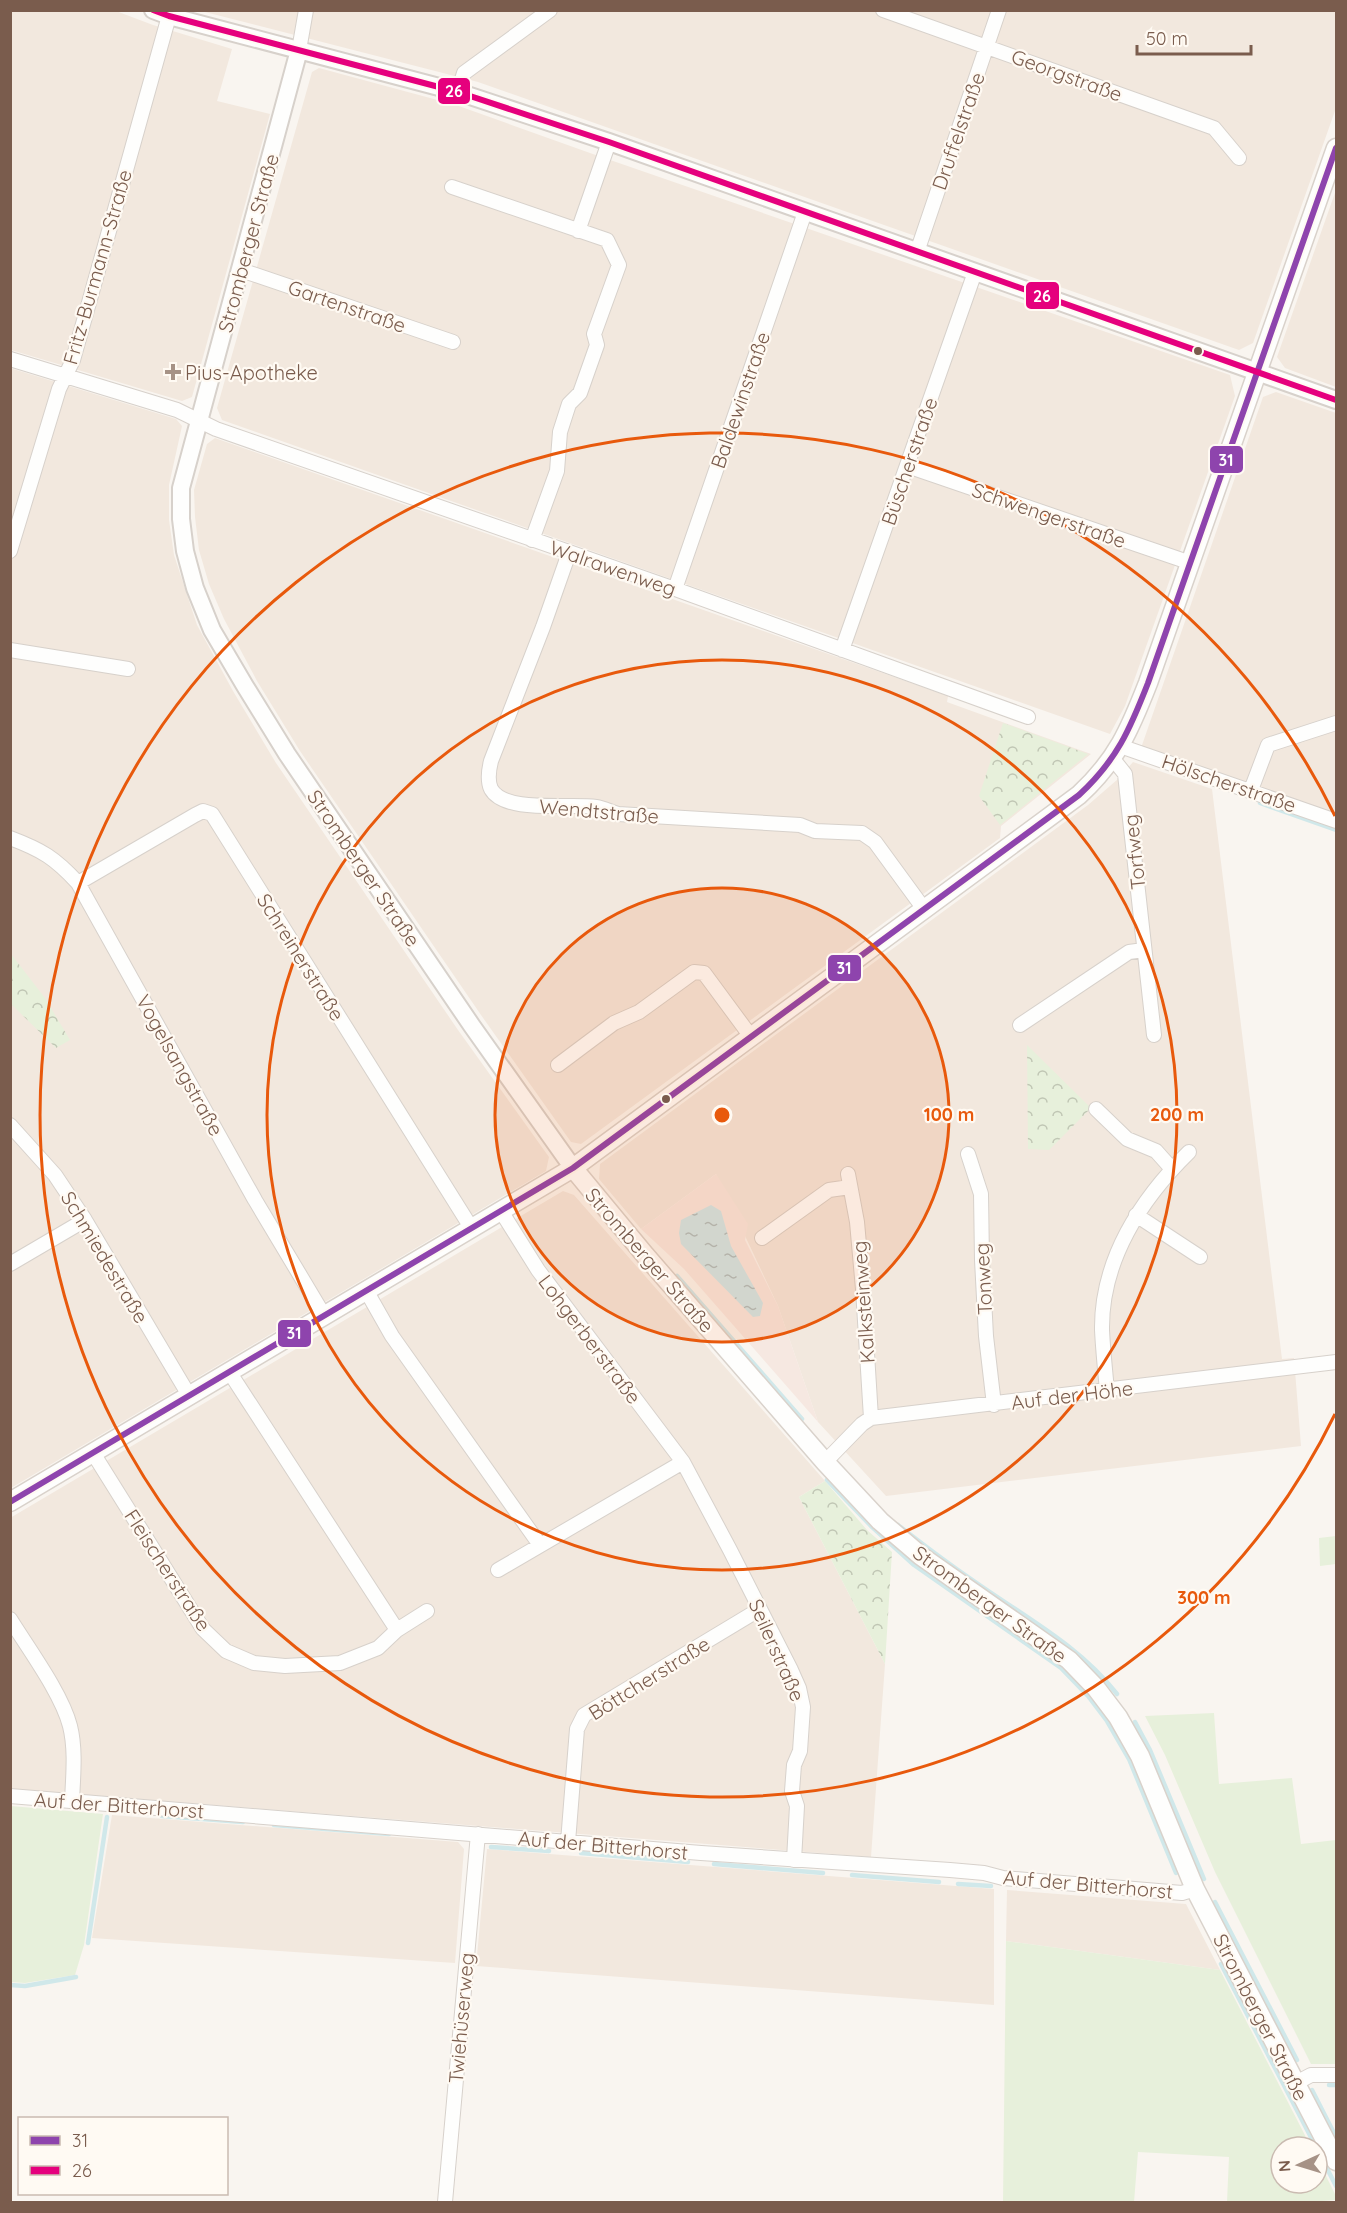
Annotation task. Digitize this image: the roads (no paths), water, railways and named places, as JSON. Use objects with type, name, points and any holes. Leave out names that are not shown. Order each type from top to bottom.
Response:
[{"type":"main road","points":[[10,1502],[573,1168],[1079,795],[1117,752],[1148,683],[1336,148]]},
{"type":"main road","name":"Stromberger Straße","points":[[573,1168],[645,1255],[825,1462],[880,1521],[921,1556],[1069,1660],[1096,1688],[1118,1717],[1140,1756],[1196,1889],[1336,2161]]},
{"type":"street","points":[[153,10],[458,92],[609,142],[1336,400]]},
{"type":"street","points":[[299,50],[306,10]]},
{"type":"street","points":[[458,92],[464,73],[550,10]]},
{"type":"street","name":"Georgstraße","points":[[883,10],[1214,128],[1239,158]]},
{"type":"street","name":"Druffelstraße","points":[[917,252],[999,10]]},
{"type":"street","name":"Fritz-Burmann-Straße","points":[[10,551],[59,389],[73,360],[169,16]]},
{"type":"street","name":"Stromberger Straße","points":[[299,50],[181,488],[181,519],[185,551],[212,630],[287,754],[472,1026],[573,1168]]},
{"type":"street","points":[[578,231],[609,142]]},
{"type":"street","points":[[452,187],[607,240],[619,265],[594,334],[597,345],[580,393],[569,404],[560,432],[557,471],[532,540]]},
{"type":"street","name":"Baldewinstraße","points":[[675,589],[805,212]]},
{"type":"street","name":"Gartenstraße","points":[[241,270],[453,342]]},
{"type":"street","name":"Büscherstraße","points":[[842,650],[975,272]]},
{"type":"street","name":"Walrawenweg","points":[[10,359],[177,410],[216,429],[675,589],[1028,717]]},
{"type":"street","name":"Schwengerstraße","points":[[907,466],[1191,563]]},
{"type":"street","name":"Wendtstraße","points":[[569,553],[491,761],[488,776],[491,789],[502,799],[515,804],[597,807],[618,814],[800,825],[815,831],[861,833],[875,842],[924,909]]},
{"type":"street","points":[[10,650],[128,669]]},
{"type":"street","points":[[1251,790],[1268,745],[1336,723]]},
{"type":"street","name":"Hölscherstraße","points":[[1117,752],[1251,790],[1336,821]]},
{"type":"street","name":"Torfweg","points":[[1117,752],[1125,774],[1154,1035]]},
{"type":"street","name":"Schreinerstraße","points":[[78,883],[195,814],[204,812],[212,814],[472,1229]]},
{"type":"street","name":"Vogelsangstraße","points":[[10,838],[33,846],[57,861],[78,883],[250,1190],[325,1317]]},
{"type":"street","points":[[1020,1025],[1129,952],[1144,950]]},
{"type":"street","points":[[558,1065],[614,1023],[639,1012],[694,972],[704,973],[752,1038]]},
{"type":"street","points":[[1096,1109],[1126,1139],[1156,1151],[1172,1169]]},
{"type":"street","name":"Schmiedestraße","points":[[10,1125],[55,1175],[85,1220],[190,1396]]},
{"type":"street","points":[[1107,1390],[1102,1329],[1105,1297],[1114,1262],[1136,1215],[1172,1169],[1189,1152]]},
{"type":"street","name":"Tonweg","points":[[968,1154],[981,1194],[986,1336],[994,1405]]},
{"type":"street","name":"Kalksteinweg","points":[[762,1238],[829,1190],[849,1180],[863,1288],[872,1418]]},
{"type":"street","name":"Lohgerberstraße","points":[[501,1211],[538,1270],[683,1462],[730,1550]]},
{"type":"street","points":[[1136,1215],[1200,1257]]},
{"type":"street","points":[[10,1264],[85,1220]]},
{"type":"street","points":[[367,1292],[392,1336],[540,1545]]},
{"type":"street","name":"Auf der Höhe","points":[[872,1418],[1336,1362]]},
{"type":"street","points":[[230,1373],[397,1629]]},
{"type":"street","points":[[825,1462],[862,1424],[872,1418]]},
{"type":"street","name":"Fleischerstraße","points":[[93,1453],[203,1629],[226,1651],[254,1663],[285,1666],[340,1663],[378,1648],[397,1629],[427,1611]]},
{"type":"street","points":[[498,1570],[683,1462]]},
{"type":"street","name":"Seilerstraße","points":[[730,1550],[791,1670],[799,1688],[803,1707],[800,1751],[794,1765],[792,1791],[797,1806],[794,1860]]},
{"type":"street","name":"Böttcherstraße","points":[[568,1842],[577,1729],[584,1715],[760,1609]]},
{"type":"street","points":[[10,1619],[61,1703],[70,1726],[74,1761],[72,1801]]},
{"type":"street","name":"Auf der Bitterhorst","points":[[10,1796],[794,1860],[950,1870],[984,1873],[1003,1878],[1182,1893],[1196,1889]]},
{"type":"street","name":"Twiehüserweg","points":[[444,2202],[478,1834]]},
{"type":"street","points":[[1296,2083],[1311,2075],[1336,2075]]},
{"type":"water","points":[[711,1205],[721,1211],[731,1246],[763,1303],[760,1316],[753,1317],[681,1244],[679,1233],[681,1220]]},
{"type":"waterway","points":[[1260,803],[1336,830]]},
{"type":"waterway","points":[[677,1276],[802,1419]]},
{"type":"waterway","points":[[827,1480],[871,1526],[914,1565],[1061,1668],[1088,1696],[1107,1721],[1129,1759],[1176,1873]]},
{"type":"waterway","points":[[898,1525],[951,1565],[1072,1649],[1117,1694]]},
{"type":"waterway","points":[[1135,1722],[1150,1750],[1204,1879]]},
{"type":"waterway","points":[[162,1816],[243,1822]]},
{"type":"waterway","points":[[88,1943],[107,1817]]},
{"type":"waterway","points":[[274,1825],[389,1834]]},
{"type":"waterway","points":[[491,1847],[549,1851]]},
{"type":"waterway","points":[[581,1853],[688,1862]]},
{"type":"waterway","points":[[714,1864],[823,1873]]},
{"type":"waterway","points":[[852,1875],[939,1882]]},
{"type":"waterway","points":[[958,1884],[991,1886]]},
{"type":"waterway","points":[[1215,1902],[1297,2060]]},
{"type":"waterway","points":[[1221,1964],[1310,2135]]},
{"type":"waterway","points":[[10,1985],[25,1986],[76,1977]]},
{"type":"waterway","points":[[1329,2085],[1336,2085]]},
{"type":"waterway","points":[[1312,2090],[1336,2137]]},
{"type":"waterway","points":[[1329,2172],[1336,2186]]},
{"type":"place","name":"Pius-Apotheke","points":[[173,372]]}]
